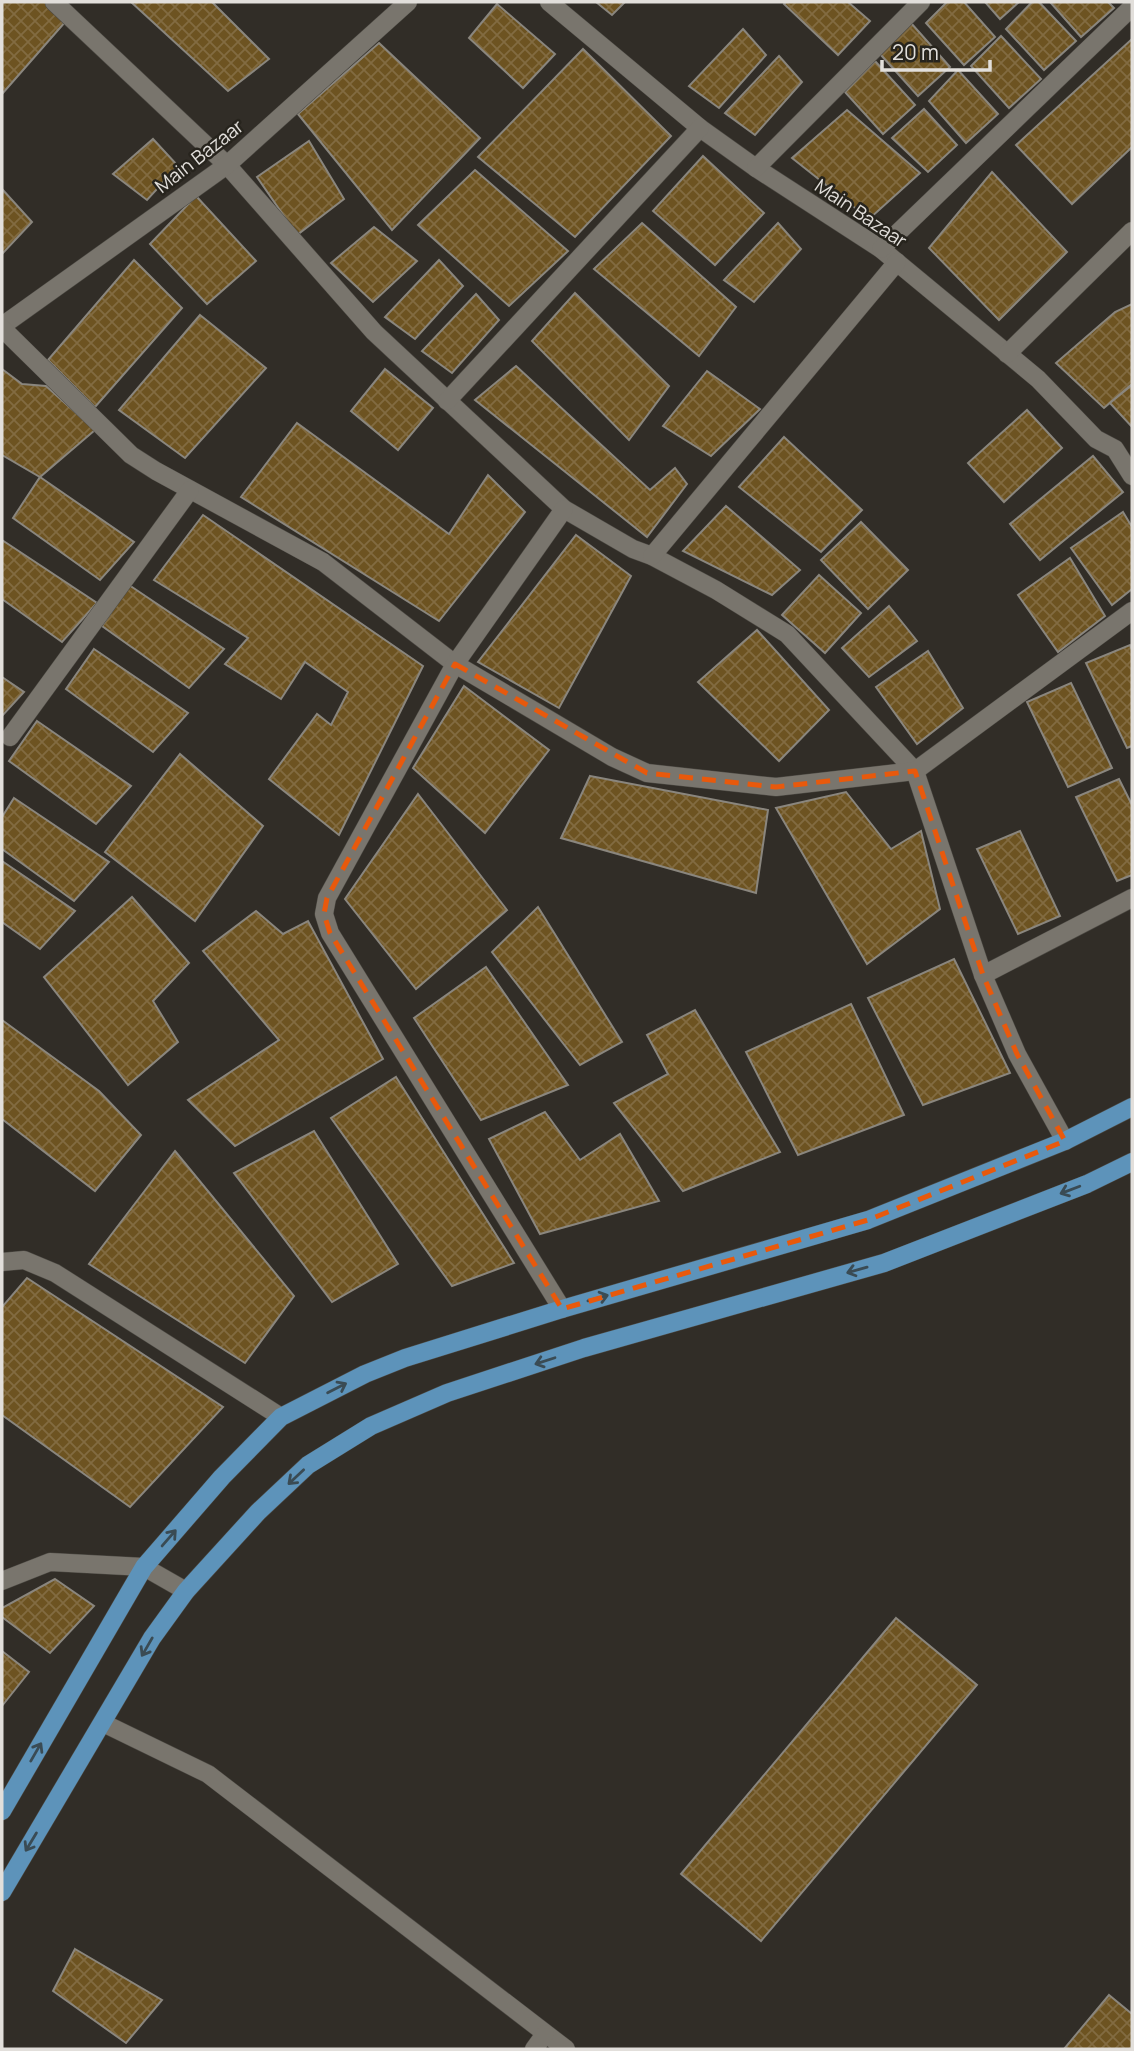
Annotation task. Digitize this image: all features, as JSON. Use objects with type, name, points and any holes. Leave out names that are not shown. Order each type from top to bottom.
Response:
[{"type":"main road","points":[[2,1811],[145,1567],[222,1478],[281,1417],[365,1374],[405,1358],[562,1309],[868,1220],[1065,1141],[1132,1107]]},
{"type":"main road","points":[[2,1892],[152,1638],[186,1591],[258,1512],[308,1465],[371,1426],[447,1393],[584,1348],[884,1263],[1087,1184],[1132,1163]]},
{"type":"street","points":[[54,2],[227,165],[374,331],[564,509],[633,549],[652,556],[716,590],[787,634],[915,771],[983,975],[1017,1054],[1065,1141]]},
{"type":"street","name":"Main Bazaar","points":[[2,327],[227,165],[408,2]]},
{"type":"street","name":"Main Bazaar","points":[[549,2],[700,128],[756,169],[897,262],[1038,379],[1096,439],[1115,449],[1132,476]]},
{"type":"street","points":[[756,169],[921,2]]},
{"type":"street","points":[[881,249],[1132,7]]},
{"type":"street","points":[[447,401],[700,128]]},
{"type":"street","points":[[1007,354],[1132,231]]},
{"type":"street","points":[[652,556],[897,262]]},
{"type":"street","points":[[2,327],[131,455],[323,562],[455,664],[612,757],[647,773],[776,787],[915,771],[1132,611]]},
{"type":"street","points":[[10,737],[190,490]]},
{"type":"street","points":[[562,1309],[330,933],[324,914],[327,898],[455,664],[564,509]]},
{"type":"street","points":[[983,975],[1132,898]]},
{"type":"street","points":[[2,1262],[24,1260],[55,1273],[281,1417]]},
{"type":"street","points":[[2,1581],[50,1562],[145,1567],[186,1591]]},
{"type":"street","points":[[103,1723],[208,1774],[566,2049]]},
{"type":"street","points":[[534,2049],[545,2034]]},
{"type":"highlighted area","points":[[455,664],[647,773],[776,787],[915,771],[983,975],[1017,1054],[1065,1141],[868,1220],[562,1309],[330,933],[324,914],[327,898]]},
{"type":"building","points":[[2,2],[47,2],[66,21],[2,94]]},
{"type":"building","points":[[131,2],[212,2],[269,59],[228,91]]},
{"type":"building","points":[[596,2],[625,2],[612,15]]},
{"type":"building","points":[[848,2],[870,21],[838,55],[784,4]]},
{"type":"building","points":[[947,2],[964,2],[995,37],[964,65],[926,23]]},
{"type":"building","points":[[985,2],[1019,2],[1000,19]]},
{"type":"building","points":[[1032,2],[1039,2],[1076,41],[1044,70],[1006,29]]},
{"type":"building","points":[[1050,2],[1108,2],[1114,8],[1081,37]]},
{"type":"building","points":[[497,4],[555,54],[523,88],[469,38]]},
{"type":"building","points":[[911,23],[950,67],[918,96],[880,54]]},
{"type":"building","points":[[743,29],[766,55],[719,108],[689,86]]},
{"type":"building","points":[[1001,36],[1041,79],[1009,108],[971,66]]},
{"type":"building","points":[[1132,39],[1132,147],[1072,204],[1016,145]]},
{"type":"building","points":[[379,43],[480,138],[392,230],[298,114]]},
{"type":"building","points":[[583,49],[671,136],[575,237],[478,157]]},
{"type":"building","points":[[779,56],[802,82],[755,135],[725,113]]},
{"type":"building","points":[[875,61],[915,105],[883,134],[845,92]]},
{"type":"building","points":[[958,70],[998,114],[966,143],[929,101]]},
{"type":"building","points":[[924,109],[957,145],[928,172],[892,138]]},
{"type":"building","points":[[847,110],[920,173],[869,219],[792,158]]},
{"type":"building","points":[[153,139],[178,166],[147,200],[113,174]]},
{"type":"building","points":[[309,141],[344,199],[297,235],[257,177]]},
{"type":"building","points":[[703,156],[764,213],[715,265],[653,211]]},
{"type":"building","points":[[475,170],[568,251],[509,306],[418,225]]},
{"type":"building","points":[[992,172],[1067,252],[999,320],[929,248]]},
{"type":"building","points":[[2,189],[32,222],[2,254]]},
{"type":"building","points":[[196,196],[256,261],[207,304],[150,244]]},
{"type":"building","points":[[642,223],[736,307],[699,356],[594,269]]},
{"type":"building","points":[[778,223],[801,249],[754,302],[724,280]]},
{"type":"building","points":[[374,227],[417,261],[373,302],[331,263]]},
{"type":"building","points":[[134,260],[182,308],[95,407],[48,360]]},
{"type":"building","points":[[439,260],[463,286],[415,339],[385,317]]},
{"type":"building","points":[[575,293],[669,386],[629,440],[532,341]]},
{"type":"building","points":[[476,294],[499,320],[452,373],[422,351]]},
{"type":"building","points":[[1132,304],[1132,384],[1104,408],[1056,363],[1115,312]]},
{"type":"building","points":[[200,315],[266,368],[185,458],[119,410]]},
{"type":"building","points":[[516,366],[650,490],[675,468],[687,484],[647,537],[475,400]]},
{"type":"building","points":[[2,369],[22,384],[46,386],[95,430],[40,477],[2,455]]},
{"type":"building","points":[[385,369],[433,408],[398,450],[351,411]]},
{"type":"building","points":[[707,371],[760,409],[711,456],[663,426]]},
{"type":"building","points":[[1132,385],[1132,427],[1110,403]]},
{"type":"building","points":[[1027,410],[1062,448],[1004,502],[968,463]]},
{"type":"building","points":[[297,423],[449,534],[488,475],[525,512],[439,621],[241,497]]},
{"type":"building","points":[[784,437],[862,510],[821,552],[739,487]]},
{"type":"building","points":[[1093,456],[1123,492],[1040,560],[1010,524]]},
{"type":"building","points":[[40,477],[134,542],[100,580],[13,518]]},
{"type":"building","points":[[726,506],[800,570],[772,595],[683,551]]},
{"type":"building","points":[[1123,512],[1132,527],[1132,589],[1112,605],[1071,548]]},
{"type":"building","points":[[203,515],[423,666],[339,835],[269,779],[317,714],[331,725],[348,692],[305,662],[281,699],[225,664],[248,638],[154,580]]},
{"type":"building","points":[[861,522],[908,570],[868,609],[821,560]]},
{"type":"building","points":[[576,535],[631,576],[559,708],[478,662]]},
{"type":"building","points":[[2,540],[97,603],[62,642],[2,599]]},
{"type":"building","points":[[1070,558],[1105,616],[1058,652],[1018,595]]},
{"type":"building","points":[[819,575],[861,613],[825,653],[782,615]]},
{"type":"building","points":[[129,585],[224,649],[189,688],[102,626]]},
{"type":"building","points":[[889,606],[917,641],[869,677],[842,648]]},
{"type":"building","points":[[757,630],[829,710],[779,761],[698,682]]},
{"type":"building","points":[[1130,645],[1132,746],[1127,748],[1086,663]]},
{"type":"building","points":[[94,649],[188,713],[153,752],[66,689]]},
{"type":"building","points":[[928,651],[963,708],[917,744],[876,687]]},
{"type":"building","points":[[2,677],[24,692],[2,716]]},
{"type":"building","points":[[1071,683],[1112,768],[1068,787],[1027,702]]},
{"type":"building","points":[[464,686],[549,750],[485,833],[413,768]]},
{"type":"building","points":[[37,721],[131,786],[96,824],[9,761]]},
{"type":"building","points":[[180,754],[263,826],[195,921],[105,852]]},
{"type":"building","points":[[590,776],[768,810],[756,893],[561,838]]},
{"type":"building","points":[[1119,779],[1132,805],[1132,875],[1117,881],[1076,797]]},
{"type":"building","points":[[846,792],[891,849],[921,831],[940,909],[867,964],[776,808]]},
{"type":"building","points":[[418,794],[507,910],[416,989],[345,899]]},
{"type":"building","points":[[14,798],[109,862],[74,901],[2,849],[2,817]]},
{"type":"building","points":[[1020,831],[1060,916],[1018,934],[977,849]]},
{"type":"building","points":[[2,861],[75,911],[40,949],[2,922]]},
{"type":"building","points":[[132,897],[189,963],[153,1001],[178,1042],[128,1085],[44,977]]},
{"type":"building","points":[[538,907],[622,1042],[580,1065],[492,952]]},
{"type":"building","points":[[256,911],[283,934],[308,921],[383,1059],[235,1146],[188,1100],[279,1040],[203,951]]},
{"type":"building","points":[[954,959],[1010,1073],[923,1105],[868,998]]},
{"type":"building","points":[[486,967],[568,1085],[481,1120],[414,1018]]},
{"type":"building","points":[[851,1004],[904,1115],[798,1155],[746,1052]]},
{"type":"building","points":[[695,1010],[780,1152],[683,1191],[614,1103],[668,1074],[647,1035]]},
{"type":"building","points":[[2,1020],[99,1091],[141,1135],[95,1191],[2,1119]]},
{"type":"building","points":[[396,1077],[514,1263],[452,1286],[331,1118]]},
{"type":"building","points":[[545,1112],[580,1160],[620,1134],[659,1201],[540,1234],[489,1139]]},
{"type":"building","points":[[314,1131],[398,1264],[332,1302],[234,1173]]},
{"type":"building","points":[[175,1151],[294,1296],[245,1363],[89,1264]]},
{"type":"building","points":[[27,1278],[223,1407],[130,1507],[2,1415],[2,1307]]},
{"type":"building","points":[[55,1579],[94,1606],[50,1653],[2,1617],[2,1608]]},
{"type":"building","points":[[896,1618],[977,1685],[761,1941],[681,1874]]},
{"type":"building","points":[[2,1651],[29,1672],[2,1706]]},
{"type":"building","points":[[75,1949],[162,2000],[126,2043],[53,1991]]},
{"type":"building","points":[[1109,1995],[1132,2014],[1132,2049],[1064,2049]]}]
